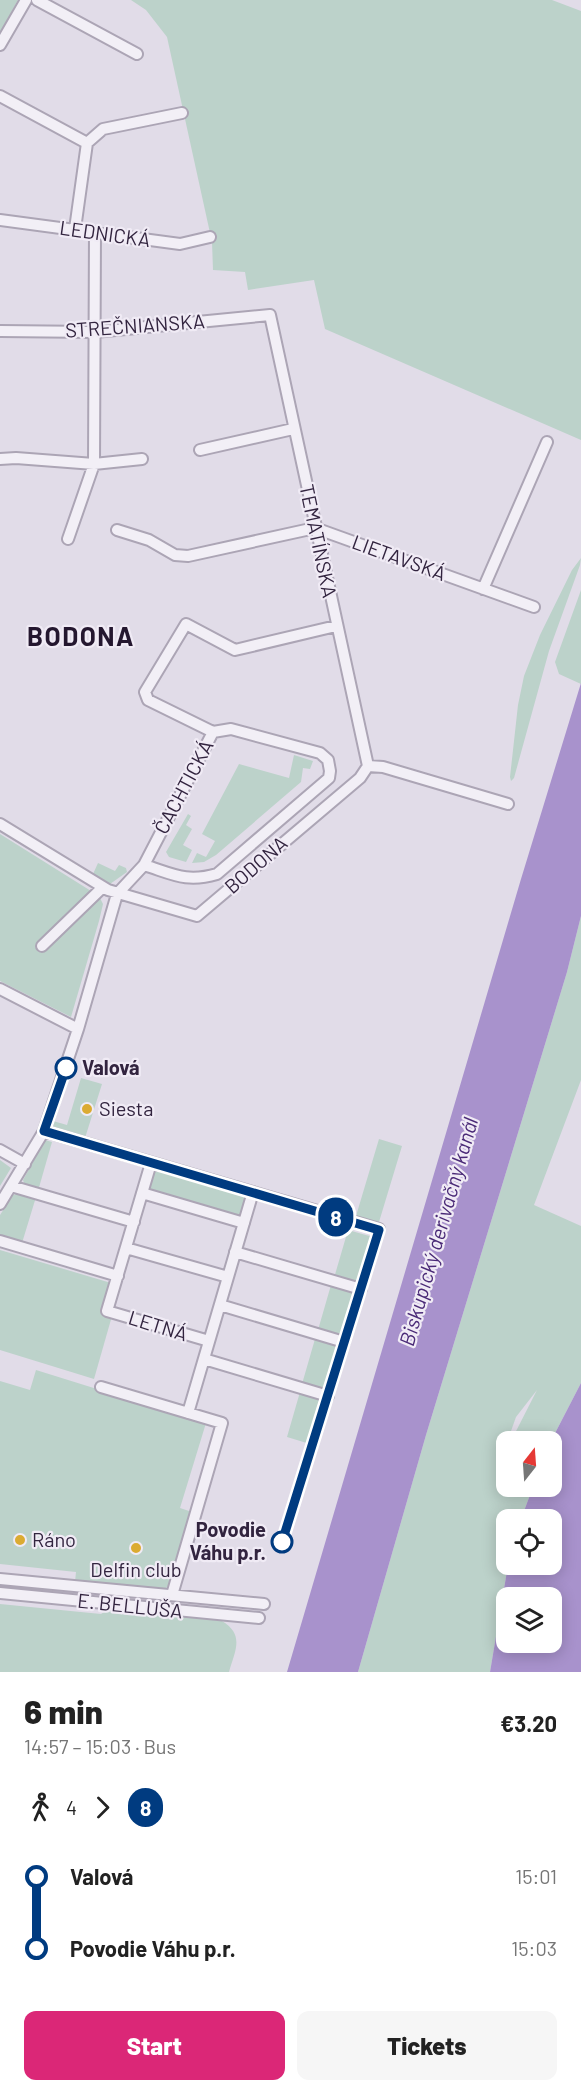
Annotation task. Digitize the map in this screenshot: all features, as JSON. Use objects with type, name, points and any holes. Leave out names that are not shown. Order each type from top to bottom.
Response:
[{"type":"street","points":[[0,45],[26,0]]},
{"type":"street","points":[[37,0],[137,54]]},
{"type":"street","points":[[0,96],[87,143]]},
{"type":"street","points":[[75,230],[87,143],[102,129],[182,113]]},
{"type":"street","name":"LEDNICKÁ","points":[[0,220],[180,244],[210,237]]},
{"type":"street","points":[[68,539],[94,464],[95,232]]},
{"type":"street","name":"STREČNIANSKA","points":[[0,331],[95,332],[270,315]]},
{"type":"street","name":"TEMATÍNSKA","points":[[270,315],[368,766]]},
{"type":"street","points":[[200,450],[293,429]]},
{"type":"street","points":[[483,589],[547,442]]},
{"type":"street","points":[[0,459],[16,458],[94,464],[142,459]]},
{"type":"street","points":[[117,530],[149,540],[175,555],[188,556],[315,528]]},
{"type":"street","name":"LIETAVSKÁ","points":[[315,528],[534,607]]},
{"type":"street","points":[[213,732],[148,700],[145,692],[186,624],[235,650],[336,626]]},
{"type":"street","name":"ČACHTICKÁ","points":[[117,894],[144,864],[213,732],[231,729],[320,753],[328,759],[329,778],[217,874],[200,879],[189,879],[144,864]]},
{"type":"street","points":[[368,766],[383,767],[508,804]]},
{"type":"street","name":"BODONA","points":[[0,824],[117,894],[197,916],[360,778],[368,766]]},
{"type":"street","points":[[280,822],[292,834]]},
{"type":"street","points":[[42,946],[103,887]]},
{"type":"street","points":[[0,1204],[44,1131],[78,1029],[117,894]]},
{"type":"street","points":[[0,989],[78,1029]]},
{"type":"street","points":[[44,1131],[379,1230]]},
{"type":"street","points":[[0,1150],[25,1164]]},
{"type":"street","name":"LETNÁ","points":[[151,1163],[108,1311],[209,1341]]},
{"type":"street","points":[[11,1186],[134,1221]]},
{"type":"street","name":"LETNÁ","points":[[188,1413],[253,1192]]},
{"type":"street","points":[[142,1193],[244,1223]]},
{"type":"street","points":[[0,1241],[118,1276]]},
{"type":"street","points":[[126,1248],[228,1277]]},
{"type":"street","points":[[235,1252],[361,1289]]},
{"type":"street","points":[[220,1305],[344,1342]]},
{"type":"street","name":"LETNÁ","points":[[204,1359],[328,1396]]},
{"type":"street","points":[[101,1387],[222,1423],[172,1595]]},
{"type":"street","name":"E. BELLUŠA","points":[[0,1579],[264,1604]]},
{"type":"street","name":"E. BELLUŠA","points":[[0,1593],[259,1618]]},
{"type":"green space","points":[[0,0],[18,0],[0,33]]},
{"type":"green space","points":[[131,0],[552,0],[581,11],[581,440],[325,329],[314,280],[248,290],[245,272],[213,270],[212,242],[167,37],[146,10]]},
{"type":"green space","points":[[581,558],[549,651],[514,778],[511,781],[518,705],[524,676],[540,635],[572,570]]},
{"type":"green space","points":[[581,590],[581,684],[559,674],[555,662]]},
{"type":"green space","points":[[294,755],[313,761],[310,769],[303,768],[301,782],[216,855],[204,862],[192,863],[197,853],[206,857],[215,841],[202,834],[239,764],[289,778]]},
{"type":"green space","points":[[188,814],[191,816],[186,825],[192,829],[183,845],[192,850],[186,862],[169,857],[166,852]]},
{"type":"green space","points":[[0,834],[99,896],[103,904],[71,1017],[0,981]]},
{"type":"green space","points":[[98,863],[115,871],[119,865],[126,868],[127,872],[110,884],[93,874]]},
{"type":"green space","points":[[581,916],[581,1080],[534,1205],[581,1226],[581,1383],[556,1431],[516,1431],[537,1390],[516,1417],[511,1431],[496,1431],[496,1497],[529,1497],[525,1509],[496,1509],[496,1575],[506,1575],[504,1587],[496,1587],[496,1636],[490,1672],[358,1672],[426,1435],[567,972]]},
{"type":"green space","points":[[81,1078],[102,1084],[85,1138],[54,1129],[52,1124],[53,1121],[67,1125]]},
{"type":"green space","points":[[379,1139],[402,1146],[379,1222],[356,1216]]},
{"type":"green space","points":[[45,1140],[52,1142],[38,1191],[25,1186],[23,1180]]},
{"type":"green space","points":[[0,1160],[11,1168],[0,1186]]},
{"type":"green space","points":[[153,1170],[245,1197],[239,1218],[147,1191]]},
{"type":"green space","points":[[21,1193],[36,1197],[22,1243],[0,1237],[0,1215],[13,1195]]},
{"type":"green space","points":[[348,1230],[373,1237],[358,1285],[334,1278]]},
{"type":"green space","points":[[0,1250],[111,1283],[101,1312],[112,1316],[94,1379],[0,1350]]},
{"type":"green space","points":[[331,1285],[355,1292],[341,1337],[318,1330]]},
{"type":"green space","points":[[315,1339],[338,1345],[325,1391],[302,1384]]},
{"type":"green space","points":[[36,1370],[206,1423],[180,1508],[192,1512],[171,1583],[166,1588],[161,1590],[75,1582],[76,1572],[0,1564],[0,1381],[30,1390]]},
{"type":"green space","points":[[300,1392],[323,1398],[310,1444],[287,1437]]},
{"type":"green space","points":[[0,1604],[101,1614],[109,1609],[222,1621],[234,1632],[235,1650],[229,1672],[0,1672]]},
{"type":"water","name":"Biskupický derivačný kanál","points":[[581,683],[581,916],[567,972],[426,1435],[358,1672],[287,1672],[521,879]]},
{"type":"water","points":[[581,1383],[581,1672],[490,1672],[496,1636],[496,1653],[562,1653],[562,1587],[504,1587],[506,1575],[562,1575],[562,1509],[525,1509],[529,1497],[562,1497],[562,1431],[556,1431]]},
{"type":"bus line","name":"8","points":[[66,1068],[44,1131],[379,1230],[282,1542]]},
{"type":"place","name":"Valová","points":[[66,1068]]},
{"type":"place","name":"Siesta","points":[[87,1109]]},
{"type":"place","name":"Ráno","points":[[20,1540]]},
{"type":"place","name":"Povodie Váhu p.r.","points":[[282,1542]]},
{"type":"place","name":"Delfin club","points":[[136,1548]]},
{"type":"district","name":"BODONA","points":[[81,637]]}]
